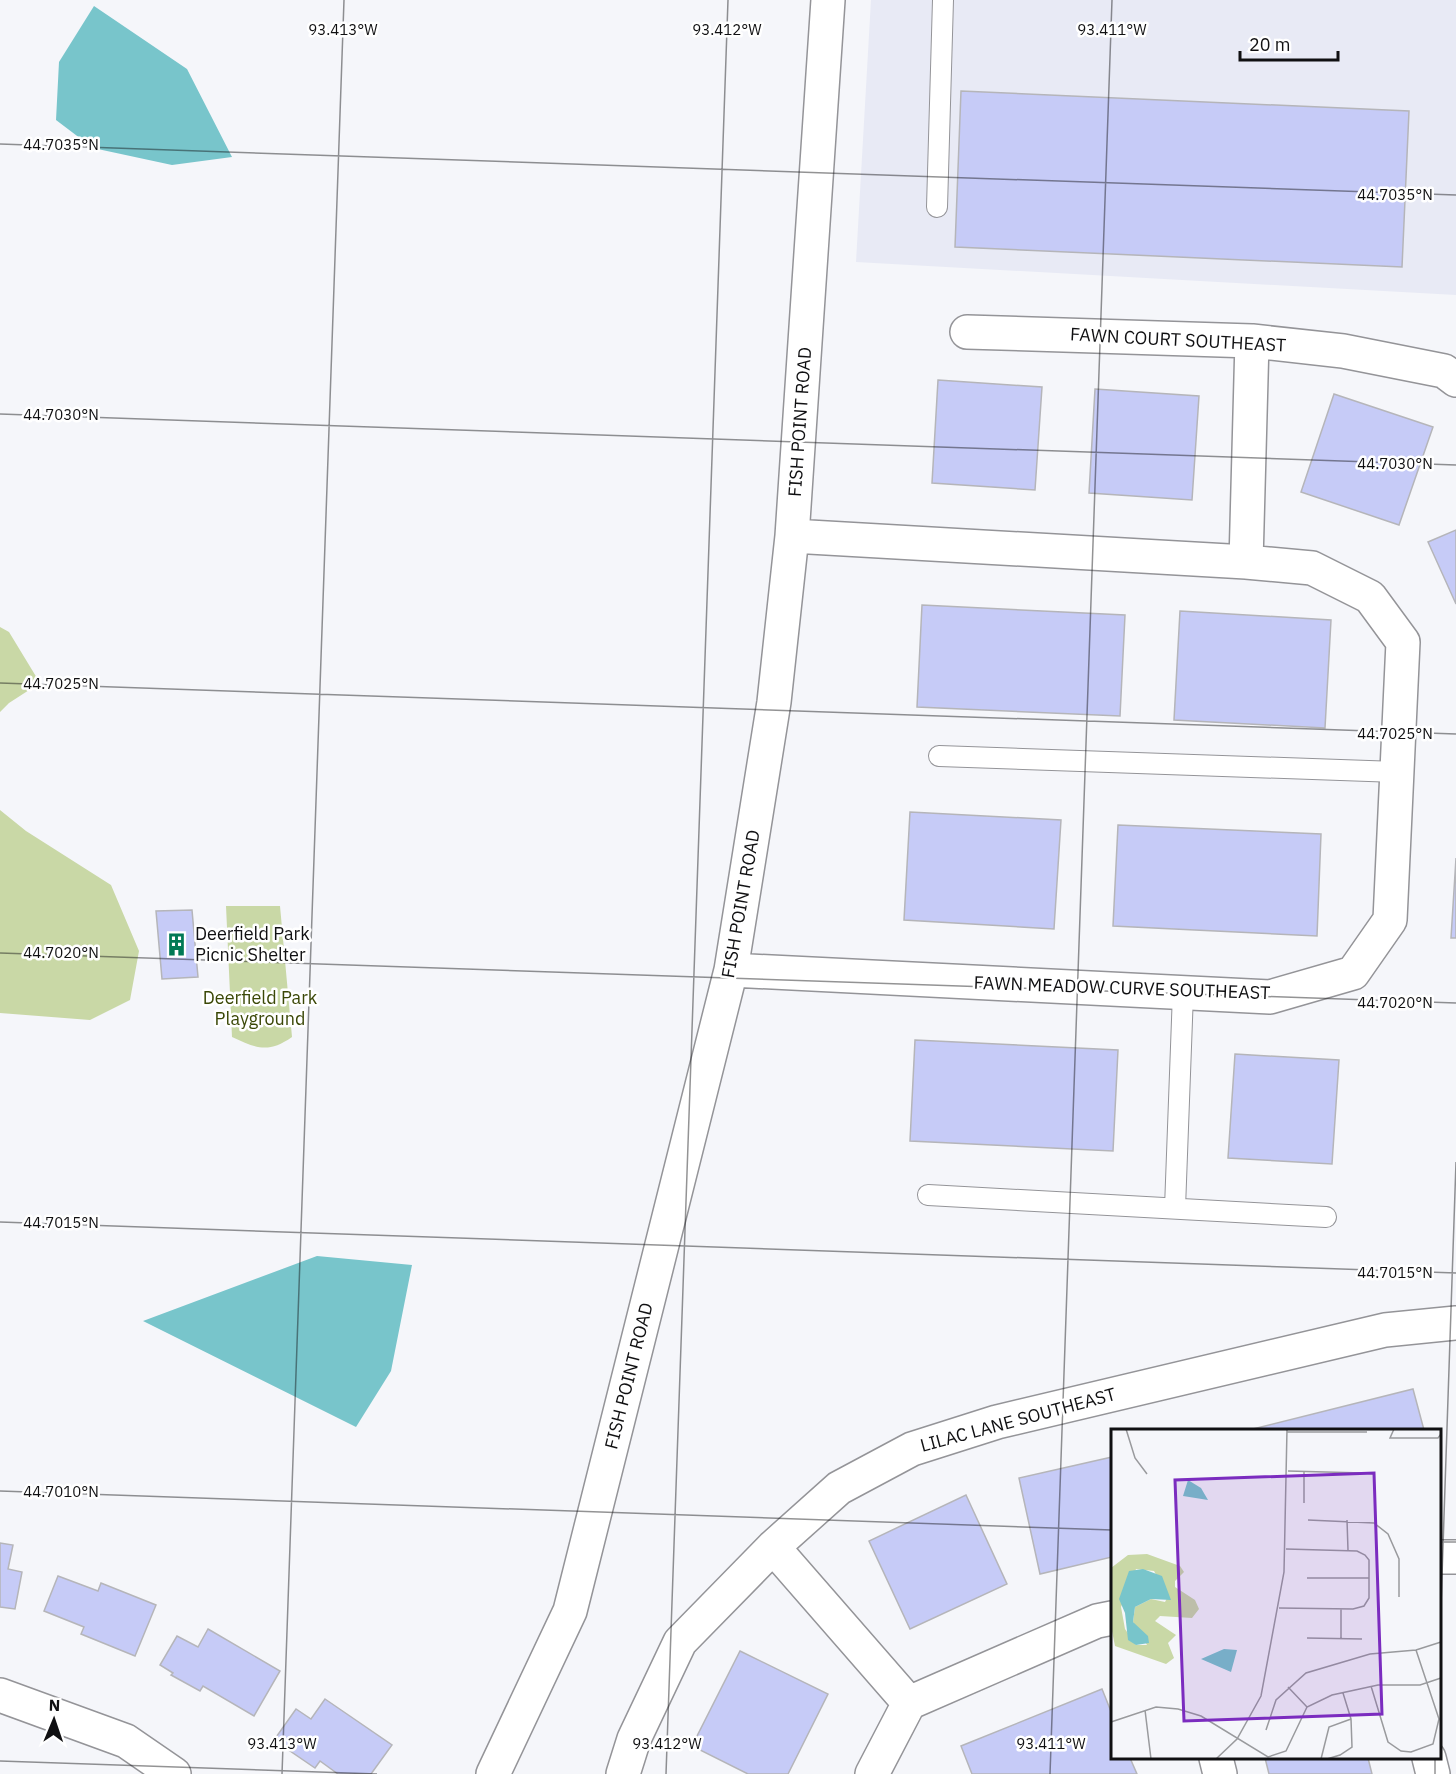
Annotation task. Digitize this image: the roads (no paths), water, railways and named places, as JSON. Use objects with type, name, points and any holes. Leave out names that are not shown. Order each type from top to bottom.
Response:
[{"type":"street","name":"FISH POINT ROAD","points":[[493,1774],[570,1611],[731,970],[774,702],[792,536],[828,0]]},
{"type":"street","name":"FAWN COURT SOUTHEAST","points":[[967,332],[1252,340],[1354,353],[1444,371],[1456,380]]},
{"type":"street","points":[[1246,562],[1252,340]]},
{"type":"street","name":"FAWN MEADOW CURVE SOUTHEAST","points":[[731,970],[1270,998],[1353,973],[1389,920],[1403,642],[1370,597],[1312,568],[1246,562],[792,536]]},
{"type":"street","name":"LILAC LANE SOUTHEAST","points":[[623,1774],[634,1739],[680,1642],[773,1547],[838,1488],[912,1449],[996,1422],[1385,1330],[1456,1323]]},
{"type":"street","points":[[773,1547],[909,1703]]},
{"type":"street","points":[[872,1774],[909,1703],[1097,1621],[1111,1618]]},
{"type":"street","points":[[0,1695],[126,1741],[174,1774]]},
{"type":"street","points":[[1216,1759],[1220,1774]]},
{"type":"street","points":[[1429,1759],[1433,1774]]},
{"type":"lane","points":[[937,207],[943,0]]},
{"type":"lane","points":[[939,756],[1397,772]]},
{"type":"lane","points":[[1175,1208],[1183,993]]},
{"type":"lane","points":[[928,1195],[1326,1216]]},
{"type":"water","points":[[94,6],[187,69],[232,157],[172,165],[93,148],[56,120],[59,62]]},
{"type":"water","points":[[317,1256],[412,1265],[391,1371],[356,1427],[143,1321]]},
{"type":"place","name":"Deerfield Park Picnic Shelter","points":[[177,944]]},
{"type":"park label","name":"Deerfield Park Playground","points":[[260,1008]]}]
